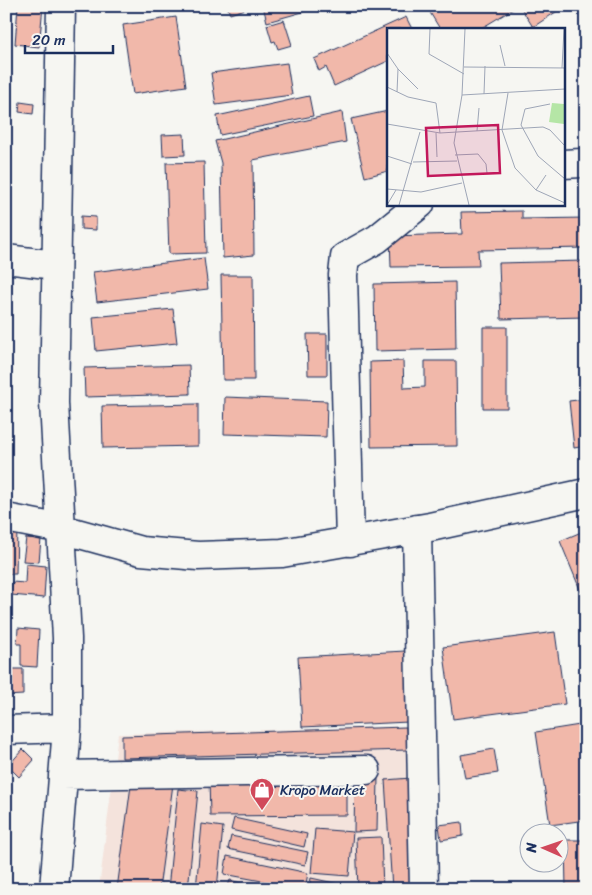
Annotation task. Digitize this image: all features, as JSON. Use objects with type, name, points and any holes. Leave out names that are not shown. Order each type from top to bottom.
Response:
[{"type":"street","points":[[54,889],[67,728],[68,638],[54,403],[61,6]]},
{"type":"street","points":[[350,542],[343,274],[345,256],[377,239],[419,205]]},
{"type":"street","points":[[6,259],[55,265]]},
{"type":"street","points":[[6,518],[62,529],[141,551],[198,556],[282,553],[417,529],[586,493]]},
{"type":"street","points":[[417,529],[424,889]]},
{"type":"street","points":[[6,730],[67,728]]},
{"type":"street","points":[[63,775],[366,770]]},
{"type":"shaded area","name":"Kropo Market","points":[[411,726],[421,889],[99,889],[118,734]]},
{"type":"building","points":[[18,6],[43,6],[39,47],[15,44]]},
{"type":"building","points":[[227,6],[255,6],[230,14]]},
{"type":"building","points":[[263,6],[317,6],[317,8],[267,22]]},
{"type":"building","points":[[426,6],[518,6],[482,28],[439,28]]},
{"type":"building","points":[[524,6],[565,6],[533,27],[521,8]]},
{"type":"building","points":[[176,17],[186,86],[133,94],[123,25]]},
{"type":"building","points":[[406,17],[412,28],[387,28],[387,61],[334,86],[326,67],[319,71],[314,59]]},
{"type":"building","points":[[284,20],[292,45],[278,49],[275,41],[272,42],[267,25]]},
{"type":"building","points":[[287,63],[292,95],[216,105],[211,73]]},
{"type":"building","points":[[309,96],[313,116],[220,135],[217,116]]},
{"type":"building","points":[[20,102],[34,104],[33,114],[19,112]]},
{"type":"building","points":[[387,111],[387,171],[365,177],[351,119]]},
{"type":"building","points":[[342,112],[346,142],[253,160],[254,255],[223,258],[221,163],[215,141]]},
{"type":"building","points":[[184,134],[185,155],[163,156],[162,135]]},
{"type":"building","points":[[204,162],[206,253],[169,254],[166,163]]},
{"type":"building","points":[[522,211],[522,219],[586,218],[586,248],[478,250],[479,266],[391,267],[390,236],[462,234],[461,212]]},
{"type":"building","points":[[81,216],[96,217],[96,230],[81,229]]},
{"type":"building","points":[[204,258],[208,289],[97,302],[93,272]]},
{"type":"building","points":[[584,261],[585,317],[501,319],[499,263]]},
{"type":"building","points":[[221,275],[253,275],[254,380],[223,380]]},
{"type":"building","points":[[455,282],[456,349],[375,351],[374,284]]},
{"type":"building","points":[[173,309],[177,343],[96,351],[93,317]]},
{"type":"building","points":[[483,327],[507,327],[507,408],[483,408]]},
{"type":"building","points":[[307,334],[327,334],[327,375],[308,375]]},
{"type":"building","points":[[403,361],[404,388],[425,387],[425,361],[456,361],[457,446],[371,447],[370,362]]},
{"type":"building","points":[[189,365],[190,394],[85,397],[84,368]]},
{"type":"building","points":[[225,397],[327,401],[326,437],[224,434]]},
{"type":"building","points":[[586,399],[586,446],[574,448],[569,401]]},
{"type":"building","points":[[198,404],[198,446],[103,448],[102,406]]},
{"type":"building","points":[[6,529],[17,529],[16,574],[6,574]]},
{"type":"building","points":[[586,530],[586,604],[560,541]]},
{"type":"building","points":[[26,538],[41,539],[39,562],[23,561]]},
{"type":"building","points":[[26,564],[46,566],[44,598],[11,595],[12,582],[25,583]]},
{"type":"building","points":[[18,628],[39,630],[37,667],[21,666],[21,644],[17,644]]},
{"type":"building","points":[[555,632],[565,704],[453,719],[443,647]]},
{"type":"building","points":[[586,637],[586,660],[581,638]]},
{"type":"building","points":[[405,651],[409,722],[302,727],[298,657]]},
{"type":"building","points":[[6,669],[23,669],[23,695],[6,696]]},
{"type":"building","points":[[586,724],[586,820],[550,822],[536,732]]},
{"type":"building","points":[[406,727],[407,750],[122,758],[122,736]]},
{"type":"building","points":[[23,749],[34,760],[19,777],[8,766]]},
{"type":"building","points":[[494,749],[498,773],[465,778],[461,755]]},
{"type":"building","points":[[355,776],[378,776],[377,831],[354,832]]},
{"type":"building","points":[[347,777],[347,815],[210,816],[209,779]]},
{"type":"building","points":[[132,778],[173,784],[159,889],[117,889]]},
{"type":"building","points":[[411,778],[417,889],[392,889],[385,780]]},
{"type":"building","points":[[178,789],[198,791],[188,889],[168,889]]},
{"type":"building","points":[[234,818],[307,834],[304,847],[231,830]]},
{"type":"building","points":[[462,822],[463,836],[441,840],[439,825]]},
{"type":"building","points":[[202,824],[223,827],[217,889],[196,889]]},
{"type":"building","points":[[315,829],[353,832],[349,876],[311,873]]},
{"type":"building","points":[[231,836],[308,852],[305,865],[228,849]]},
{"type":"building","points":[[381,837],[383,889],[358,889],[356,838]]},
{"type":"building","points":[[570,840],[586,840],[586,889],[566,889],[566,872],[570,872]]},
{"type":"building","points":[[227,856],[308,873],[305,889],[224,874]]},
{"type":"building","points":[[311,878],[348,886],[348,889],[309,889]]},
{"type":"building","points":[[230,880],[263,889],[227,889]]},
{"type":"place","name":"Kropo Market","points":[[262,811]]}]
